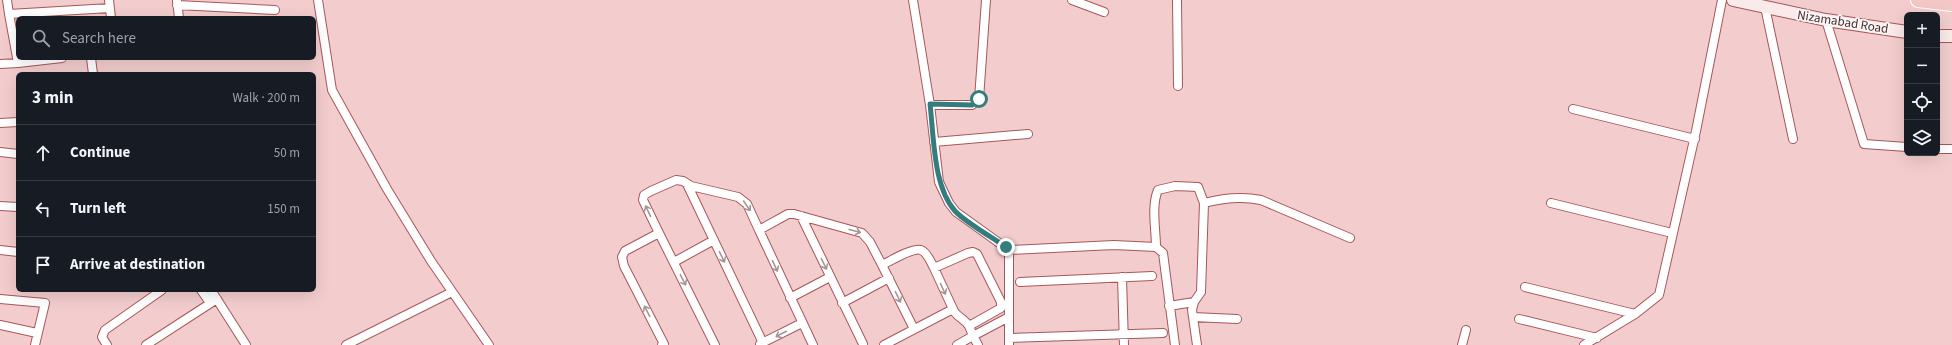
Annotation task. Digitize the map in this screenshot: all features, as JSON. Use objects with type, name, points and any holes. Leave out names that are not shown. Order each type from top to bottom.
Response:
[{"type":"highway","points":[[1918,0],[1952,4]]},
{"type":"main road","name":"Nizamabad Road","points":[[1732,0],[1826,20],[1904,32]]},
{"type":"main road","points":[[1940,36],[1952,36]]},
{"type":"street","points":[[7,0],[16,52]]},
{"type":"street","points":[[318,0],[332,90],[387,190],[431,261],[489,345]]},
{"type":"street","points":[[913,0],[930,104],[939,182],[949,203],[956,212],[1009,250],[1114,245],[1156,247],[1162,253],[1175,345]]},
{"type":"street","points":[[930,104],[972,105],[979,99],[986,0]]},
{"type":"street","points":[[1072,0],[1104,12]]},
{"type":"street","points":[[1177,0],[1178,86]]},
{"type":"street","points":[[1584,345],[1635,314],[1659,295],[1694,139],[1722,0]]},
{"type":"street","points":[[179,16],[177,3],[275,10]]},
{"type":"street","points":[[9,14],[110,4],[111,16]]},
{"type":"street","points":[[1765,7],[1793,139]]},
{"type":"street","points":[[1826,20],[1864,144],[1904,147]]},
{"type":"street","points":[[0,64],[44,60]]},
{"type":"street","points":[[91,60],[93,72]]},
{"type":"street","points":[[1573,109],[1694,139]]},
{"type":"street","points":[[0,123],[16,122]]},
{"type":"street","points":[[934,142],[1028,134]]},
{"type":"street","points":[[1940,149],[1952,149]]},
{"type":"street","points":[[0,152],[16,154]]},
{"type":"street","points":[[715,345],[644,200],[644,195],[676,180],[738,197],[748,204],[790,298],[813,345]]},
{"type":"street","points":[[687,184],[761,344],[802,323]]},
{"type":"street","points":[[1156,247],[1155,207],[1158,190],[1163,188],[1198,187],[1204,203],[1201,292],[1194,302],[1193,317],[1197,345]]},
{"type":"street","points":[[1204,203],[1236,198],[1261,200],[1350,238]]},
{"type":"street","points":[[1551,203],[1672,233]]},
{"type":"street","points":[[0,206],[16,207]]},
{"type":"street","points":[[759,230],[788,214],[801,216],[862,233],[870,242],[882,264],[914,329]]},
{"type":"street","points":[[801,216],[861,345]]},
{"type":"street","points":[[659,233],[625,251],[622,257],[624,266],[663,345]]},
{"type":"street","points":[[674,262],[714,240]]},
{"type":"street","points":[[0,250],[16,252]]},
{"type":"street","points":[[882,264],[914,250],[921,250],[927,255],[955,313],[964,318],[978,345]]},
{"type":"street","points":[[1009,250],[1009,341],[1163,333]]},
{"type":"street","points":[[934,268],[968,252],[977,254],[1001,302],[1001,308],[969,326]]},
{"type":"street","points":[[1020,282],[1152,276]]},
{"type":"street","points":[[790,298],[830,277]]},
{"type":"street","points":[[1122,277],[1124,345]]},
{"type":"street","points":[[842,302],[889,278]]},
{"type":"street","points":[[1525,287],[1635,314]]},
{"type":"street","points":[[107,345],[102,337],[105,330],[159,292]]},
{"type":"street","points":[[204,292],[214,301],[246,345]]},
{"type":"street","points":[[212,292],[214,301]]},
{"type":"street","points":[[346,345],[452,292]]},
{"type":"street","points":[[0,299],[45,303],[35,345]]},
{"type":"street","points":[[146,345],[214,301]]},
{"type":"street","points":[[1169,306],[1194,302]]},
{"type":"street","points":[[884,345],[953,309]]},
{"type":"street","points":[[957,345],[1009,317]]},
{"type":"street","points":[[1193,317],[1237,319]]},
{"type":"street","points":[[1519,319],[1597,338]]},
{"type":"street","points":[[0,325],[37,333]]},
{"type":"street","points":[[1462,345],[1466,330]]},
{"type":"route","points":[[979,99],[972,105],[930,104],[939,182],[949,203],[956,212],[1006,247]]}]
